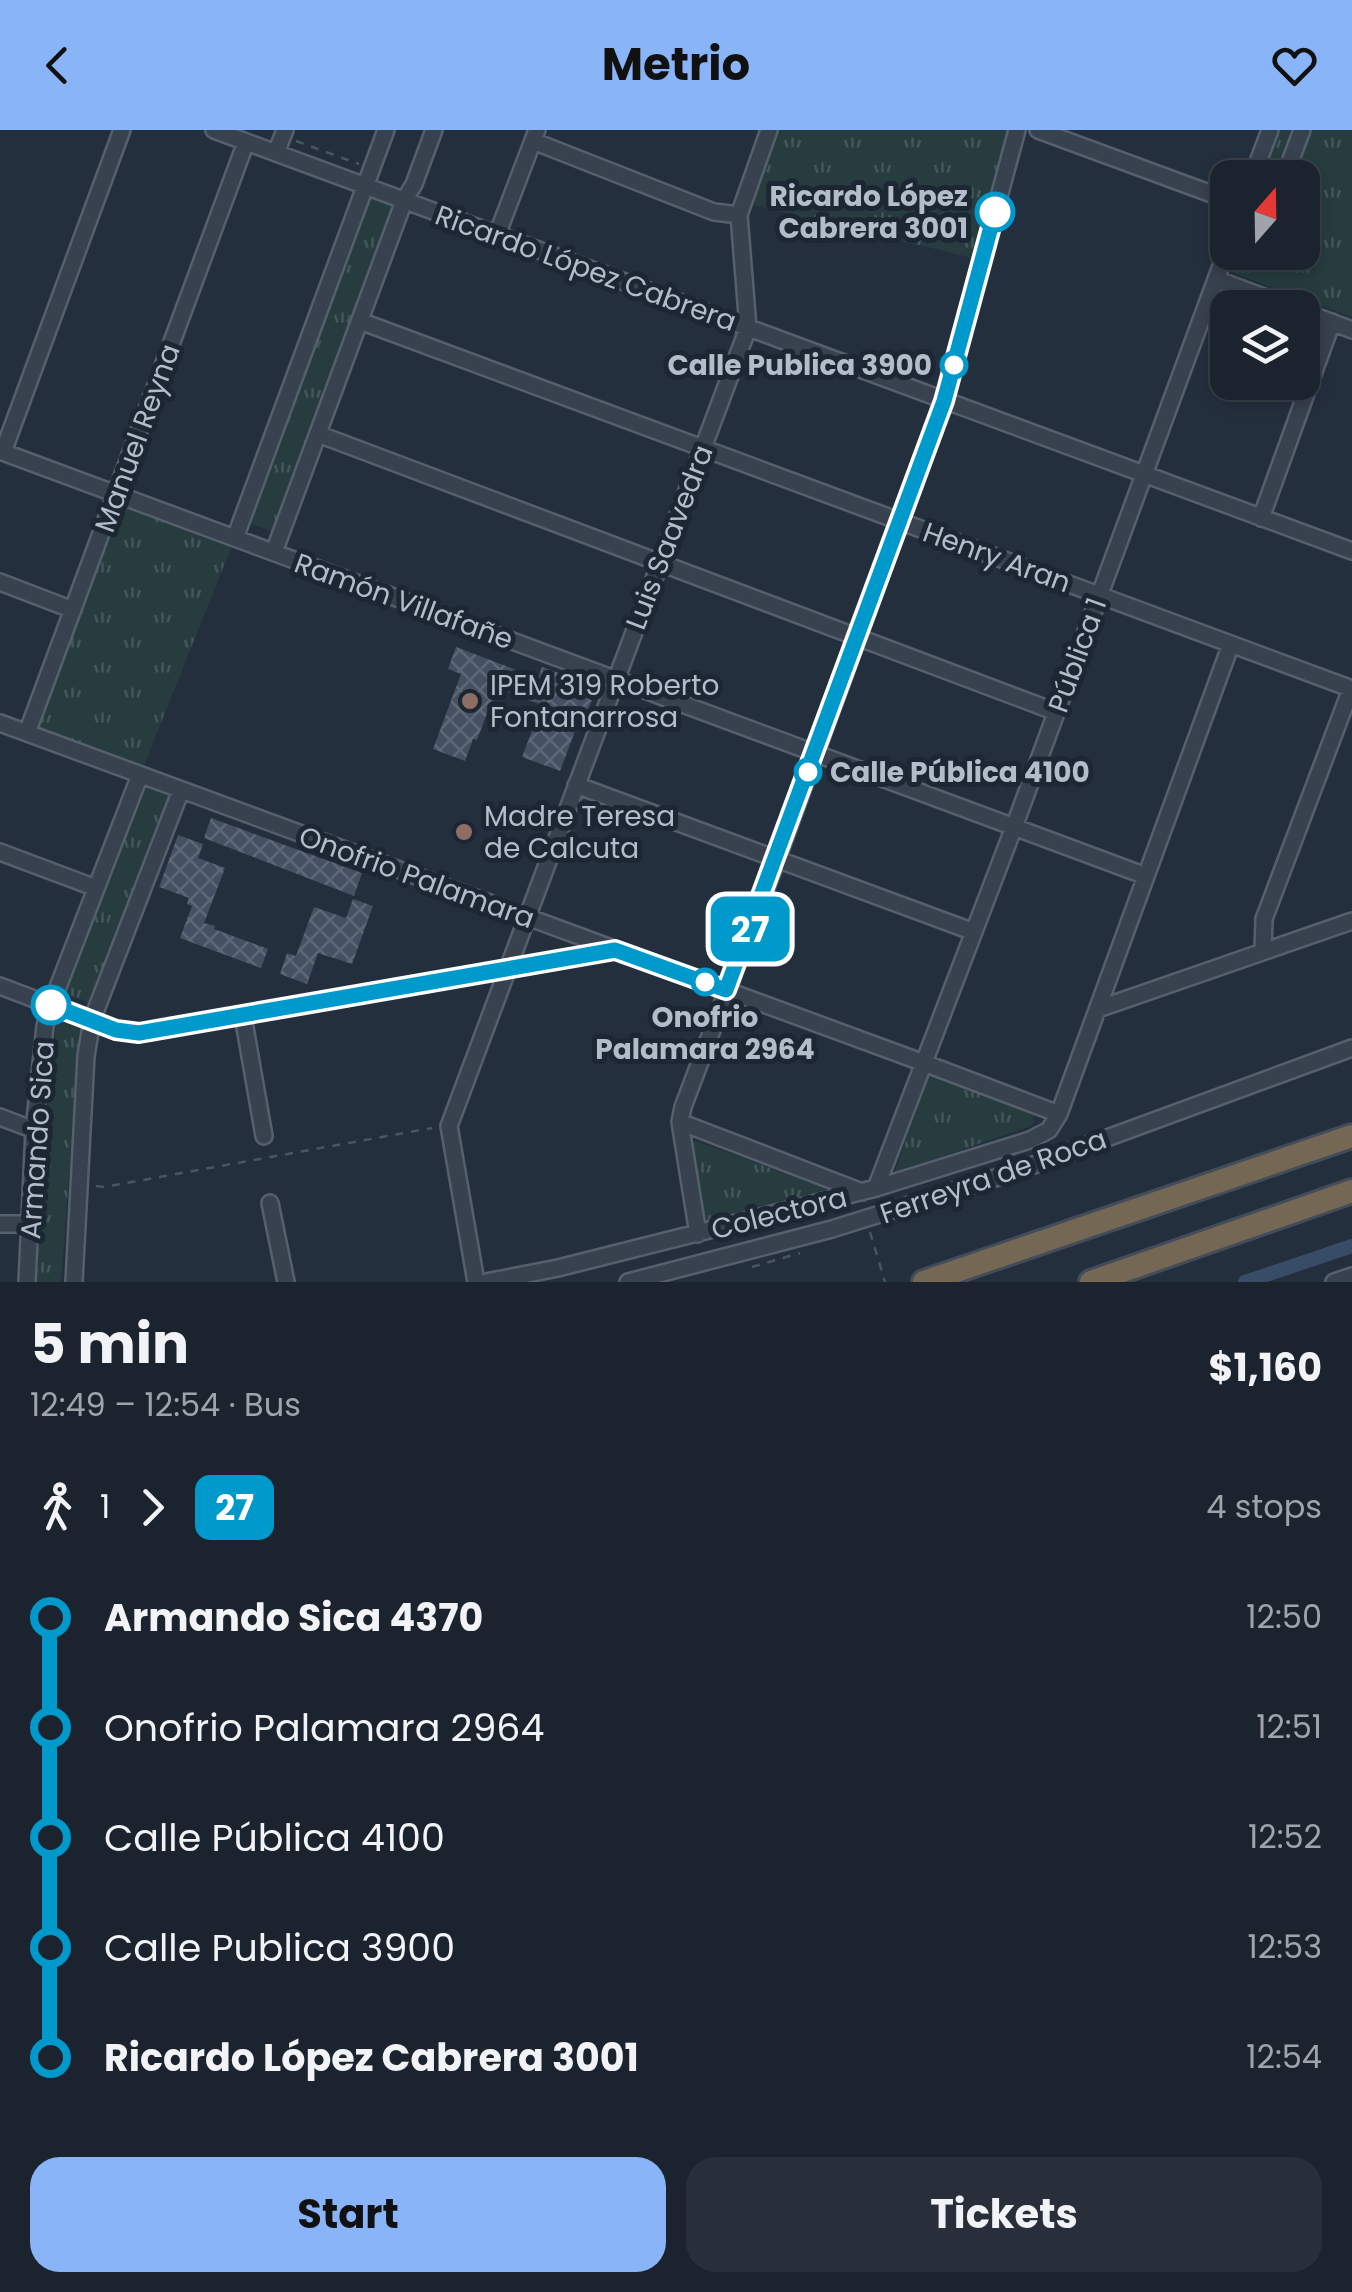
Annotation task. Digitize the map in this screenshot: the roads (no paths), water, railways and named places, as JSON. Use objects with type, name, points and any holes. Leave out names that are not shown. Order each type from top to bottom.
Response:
[{"type":"highway","points":[[924,1282],[1352,1136]]},
{"type":"highway","points":[[1091,1282],[1352,1192]]},
{"type":"street","points":[[1,451],[122,130]]},
{"type":"street","name":"Ricardo López Cabrera","points":[[214,130],[1352,551]]},
{"type":"street","points":[[235,538],[386,130]]},
{"type":"street","points":[[274,552],[434,130]]},
{"type":"street","name":"Luis Saavedra","points":[[476,1282],[448,1126],[748,328],[740,215],[769,130]]},
{"type":"street","points":[[698,1234],[680,1122],[682,1107],[944,401],[1017,130]]},
{"type":"street","points":[[1038,130],[1210,193]]},
{"type":"street","points":[[1259,160],[1270,130]]},
{"type":"street","points":[[1291,160],[1302,130]]},
{"type":"street","points":[[276,153],[284,133]]},
{"type":"street","points":[[497,235],[535,136],[714,212],[740,215]]},
{"type":"street","name":"Manuel Reyna","points":[[27,733],[246,142]]},
{"type":"street","name":"Pública 1","points":[[869,1190],[924,1062],[1014,827],[1219,270]]},
{"type":"street","points":[[1216,279],[1245,290]]},
{"type":"street","points":[[1320,318],[1352,330]]},
{"type":"street","name":"Henry Aran","points":[[360,321],[1351,689]]},
{"type":"street","points":[[1261,518],[1332,322]]},
{"type":"street","points":[[318,434],[1056,712]]},
{"type":"street","name":"Ramón Villafañe","points":[[1,451],[1146,876]]},
{"type":"street","points":[[0,582],[73,610]]},
{"type":"street","points":[[1059,1114],[1231,644]]},
{"type":"street","points":[[1263,950],[1264,919],[1351,689]]},
{"type":"street","name":"Onofrio Palamara","points":[[0,723],[1059,1114]]},
{"type":"street","name":"Armando Sica","points":[[27,1282],[34,1130],[45,1026],[140,775]]},
{"type":"street","points":[[576,785],[974,932]]},
{"type":"street","name":"Armando Sica","points":[[74,1282],[86,1056],[92,1020],[181,790]]},
{"type":"street","points":[[0,852],[96,888]]},
{"type":"street","points":[[1098,1009],[1352,921]]},
{"type":"street","points":[[0,986],[116,1030],[139,1033],[615,950]]},
{"type":"street","points":[[243,1016],[264,1136]]},
{"type":"street","name":"Ferreyra de Roca","points":[[628,1282],[832,1229],[1017,1171],[1352,1048]]},
{"type":"street","name":"Colectora","points":[[486,1282],[558,1268],[869,1190],[1030,1140],[1049,1130],[1059,1114]]},
{"type":"street","points":[[0,1116],[34,1130]]},
{"type":"street","points":[[680,1122],[869,1190]]},
{"type":"street","points":[[270,1204],[286,1282]]},
{"type":"street","points":[[0,1224],[30,1224]]},
{"type":"street","points":[[1334,1282],[1352,1276]]},
{"type":"waterway","points":[[1245,1282],[1352,1246]]},
{"type":"place","name":"Ricardo López Cabrera 3001","points":[[995,212]]},
{"type":"place","name":"Calle Publica 3900","points":[[954,365]]},
{"type":"place","name":"IPEM 319 Roberto Fontanarrosa","points":[[470,701]]},
{"type":"place","name":"Calle Pública 4100","points":[[808,772]]},
{"type":"place","name":"Madre Teresa de Calcuta","points":[[464,832]]},
{"type":"place","name":"Onofrio Palamara 2964","points":[[705,982]]}]
